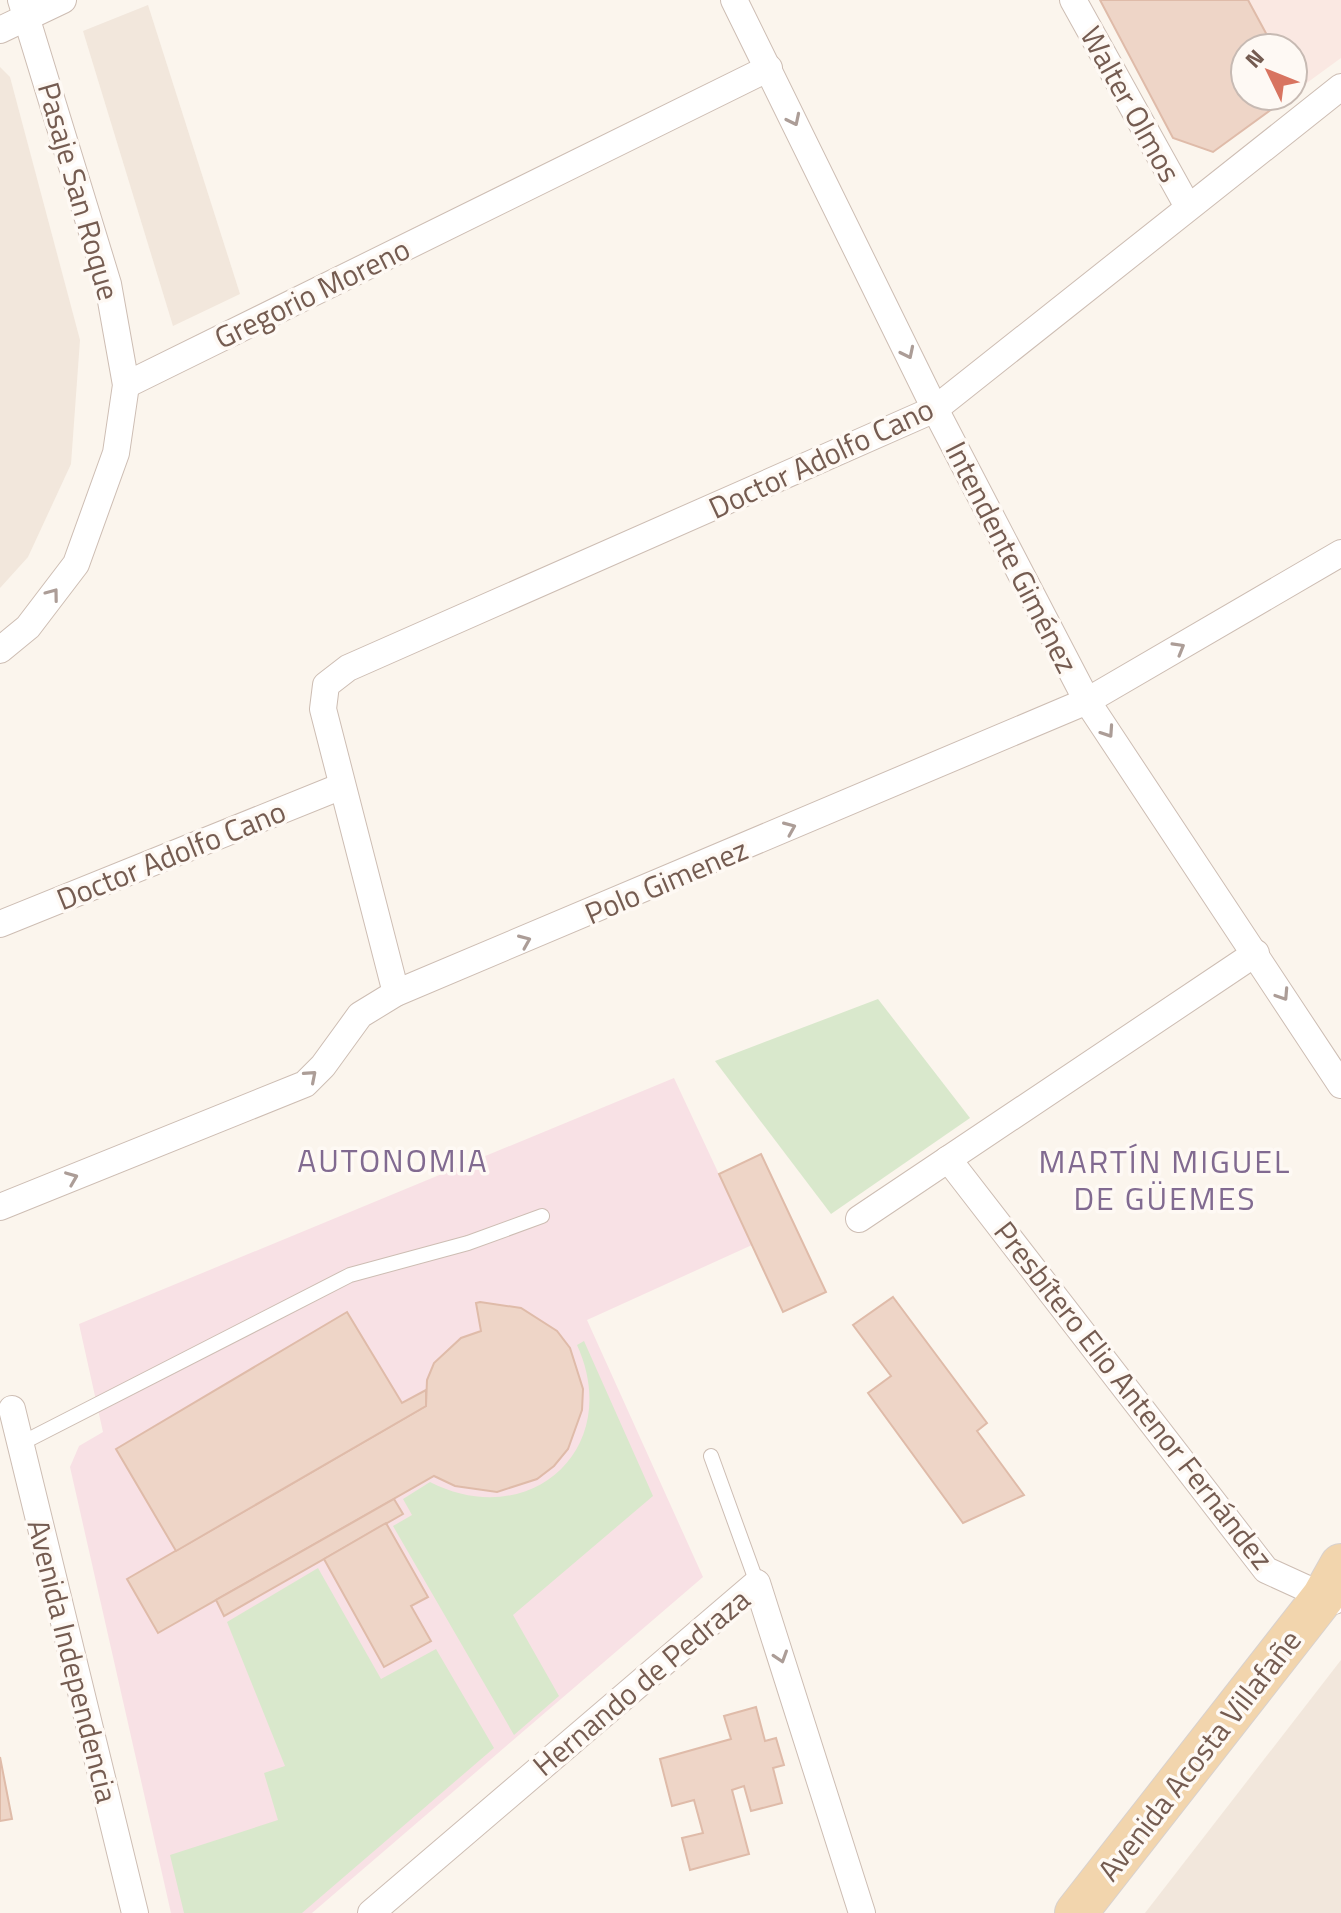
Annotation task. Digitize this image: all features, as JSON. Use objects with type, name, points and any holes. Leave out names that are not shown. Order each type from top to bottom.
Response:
[{"type":"main road","name":"Avenida Acosta Villafañe","points":[[1076,1913],[1336,1586]]},
{"type":"street","points":[[0,30],[25,8],[63,0]]},
{"type":"street","name":"Intendente Giménez","points":[[734,0],[935,409],[1087,701],[1341,1085]]},
{"type":"street","name":"Walter Olmos","points":[[1073,0],[1188,207]]},
{"type":"street","name":"Pasaje San Roque","points":[[25,8],[108,284],[126,385]]},
{"type":"street","name":"Gregorio Moreno","points":[[126,385],[769,68]]},
{"type":"street","name":"Doctor Adolfo Cano","points":[[0,924],[342,786],[323,709],[326,685],[348,668],[935,409],[1341,87]]},
{"type":"street","points":[[0,650],[28,627],[76,564],[116,453],[126,385]]},
{"type":"street","name":"Polo Gimenez","points":[[0,1207],[305,1084],[323,1066],[360,1015],[396,993],[1087,701],[1341,553]]},
{"type":"street","points":[[342,786],[396,993]]},
{"type":"street","points":[[859,1219],[1256,953]]},
{"type":"street","name":"Presbítero Elio Antenor Fernández","points":[[948,1159],[1266,1570],[1336,1586]]},
{"type":"street","name":"Avenida Independencia","points":[[12,1409],[135,1913]]},
{"type":"street","name":"Hernando de Pedraza","points":[[371,1913],[757,1583],[862,1913]]},
{"type":"lane","points":[[20,1444],[350,1275],[468,1243],[542,1216]]},
{"type":"lane","points":[[711,1456],[757,1583]]},
{"type":"shaded area","points":[[1100,0],[1341,0],[1341,58],[1309,81],[1309,32],[1229,32],[1229,112],[1268,112],[1213,152],[1173,138]]},
{"type":"shaded area","points":[[148,5],[240,294],[173,326],[83,31]]},
{"type":"shaded area","points":[[0,67],[10,77],[80,340],[71,464],[28,557],[0,588]]},
{"type":"shaded area","points":[[674,1078],[752,1245],[587,1320],[703,1577],[312,1913],[171,1913],[70,1467],[79,1446],[103,1432],[79,1324]]},
{"type":"shaded area","points":[[1341,1660],[1341,1913],[1145,1913]]},
{"type":"green space","points":[[878,999],[970,1118],[831,1214],[715,1061]]},
{"type":"green space","points":[[584,1341],[653,1496],[513,1615],[559,1696],[514,1735],[393,1526],[412,1515],[403,1499],[430,1482],[467,1495],[502,1497],[533,1488],[559,1471],[578,1447],[588,1417],[588,1383],[577,1345]]},
{"type":"green space","points":[[318,1568],[381,1679],[436,1649],[494,1748],[302,1913],[184,1913],[170,1855],[278,1820],[264,1773],[285,1766],[227,1622]]},
{"type":"building","points":[[1100,0],[1248,0],[1265,32],[1229,32],[1229,112],[1268,112],[1213,152],[1173,138]]},
{"type":"building","points":[[761,1154],[826,1292],[783,1312],[719,1174]]},
{"type":"building","points":[[893,1297],[987,1423],[977,1431],[1024,1495],[963,1523],[868,1393],[891,1376],[853,1325]]},
{"type":"building","points":[[476,1303],[521,1308],[557,1331],[570,1348],[583,1389],[582,1410],[568,1449],[554,1466],[537,1479],[497,1492],[455,1486],[434,1476],[158,1633],[127,1579],[426,1406],[427,1380],[434,1363],[461,1338],[481,1331]]},
{"type":"building","points":[[347,1312],[402,1403],[426,1390],[426,1406],[176,1551],[116,1449]]},
{"type":"building","points":[[394,1499],[403,1514],[224,1616],[216,1600]]},
{"type":"building","points":[[386,1523],[428,1597],[411,1606],[431,1641],[384,1667],[324,1559]]},
{"type":"building","points":[[756,1707],[765,1741],[776,1738],[784,1765],[773,1768],[782,1803],[751,1811],[744,1786],[732,1790],[749,1854],[690,1870],[682,1838],[703,1833],[694,1800],[672,1806],[660,1759],[731,1739],[724,1716]]},
{"type":"building","points":[[0,1757],[12,1819],[0,1821]]},
{"type":"district","name":"AUTONOMIA","points":[[393,1160]]},
{"type":"district","name":"MARTÍN MIGUEL DE GÜEMES","points":[[1165,1180]]}]
